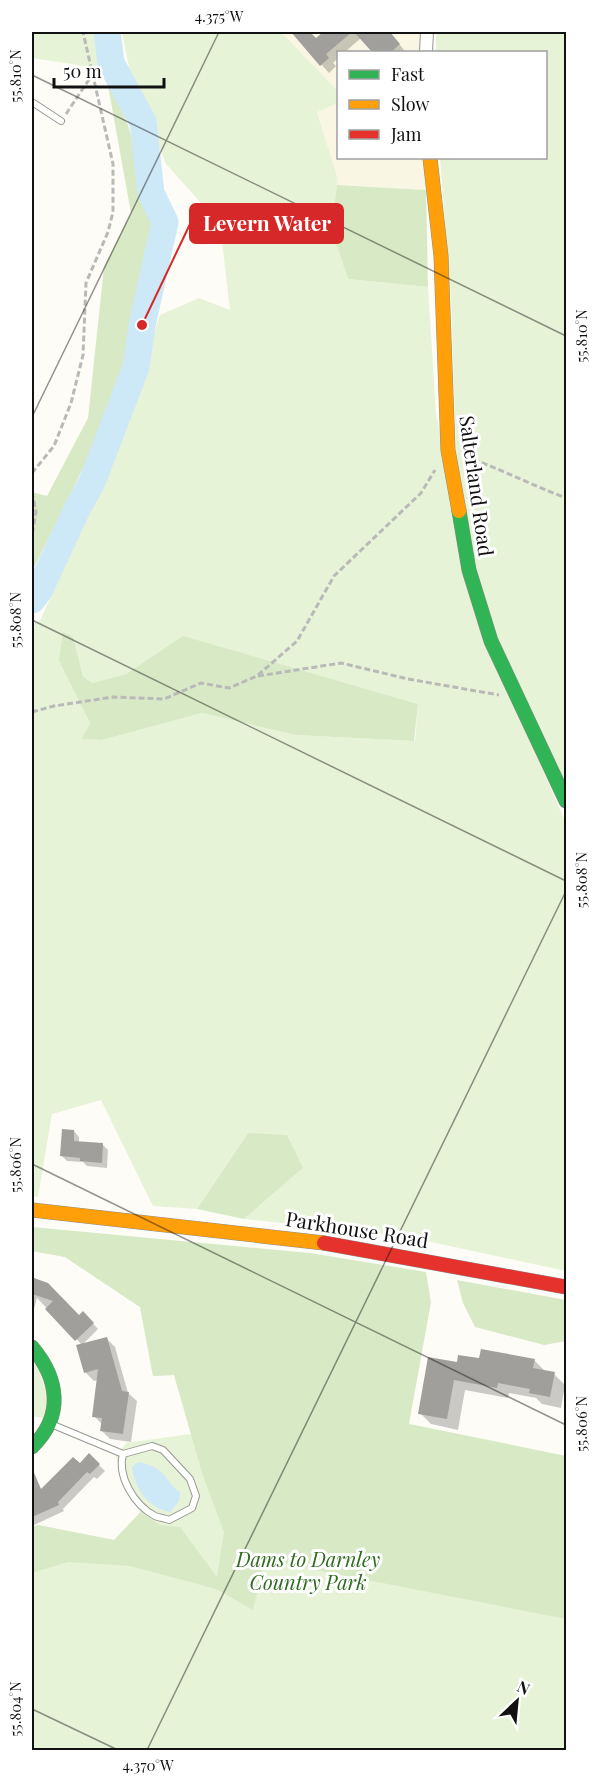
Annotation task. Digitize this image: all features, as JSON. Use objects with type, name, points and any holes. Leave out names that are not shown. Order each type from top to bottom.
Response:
[{"type":"street","points":[[426,51],[427,32]]},
{"type":"street","name":"Salterland Road","points":[[430,159],[441,256],[448,450],[469,570],[491,641],[567,801]]},
{"type":"street","name":"Parkhouse Road","points":[[32,1210],[369,1250],[567,1287]]},
{"type":"street","points":[[32,1347],[51,1376],[55,1388],[50,1424],[32,1447]]},
{"type":"lane","points":[[32,102],[61,121]]},
{"type":"lane","points":[[50,1424],[123,1454],[152,1446],[163,1450],[190,1479],[196,1496],[192,1508],[169,1520],[155,1516],[137,1501],[125,1483],[123,1454]]},
{"type":"path","points":[[32,473],[54,446],[71,403],[83,356],[86,283],[108,232],[113,212],[113,165],[83,32]]},
{"type":"path","points":[[61,121],[92,75]]},
{"type":"path","points":[[256,676],[297,641],[334,576],[421,494],[448,450],[506,471],[532,485],[567,498]]},
{"type":"path","points":[[32,492],[36,512],[32,535]]},
{"type":"path","points":[[32,712],[54,706],[113,697],[164,699],[201,683],[229,688],[256,676],[341,663],[408,679],[519,699]]},
{"type":"shaded area","points":[[281,32],[420,32],[421,51],[337,51],[337,90]]},
{"type":"shaded area","points":[[337,103],[337,159],[424,159],[426,190],[337,185],[338,179],[317,111]]},
{"type":"green space","points":[[32,32],[98,32],[105,69],[32,58]]},
{"type":"green space","points":[[122,32],[281,32],[337,90],[337,103],[317,112],[338,179],[331,229],[348,279],[428,287],[436,414],[483,635],[566,823],[566,1271],[408,1237],[244,1219],[303,1168],[248,1133],[197,1209],[153,1206],[101,1100],[52,1114],[38,1197],[32,1196],[32,625],[40,621],[59,579],[88,502],[113,451],[160,315],[199,298],[230,310],[220,224],[166,164],[130,72]],"holes":[[[73,637],[83,676],[92,683],[126,674],[183,637],[418,704],[415,741],[295,735],[202,713],[102,740],[83,739],[90,723],[59,661]]]},
{"type":"green space","points":[[436,32],[566,32],[566,789],[487,618],[457,478],[451,296],[440,159],[547,159],[547,51],[436,51]]},
{"type":"green space","points":[[105,69],[129,128],[153,221],[129,355],[97,440],[32,572],[32,492],[47,496],[88,418],[104,267],[131,213]]},
{"type":"green space","points":[[337,185],[426,190],[428,287],[348,279],[331,229]]},
{"type":"green space","points":[[63,632],[73,637],[83,676],[92,683],[126,674],[183,636],[418,704],[414,741],[295,735],[202,713],[102,740],[82,739],[90,723],[59,661]]},
{"type":"green space","points":[[248,1133],[287,1135],[303,1168],[244,1219],[197,1209]]},
{"type":"green space","points":[[32,1227],[310,1253],[426,1272],[431,1302],[409,1424],[566,1456],[566,1619],[265,1560],[253,1610],[216,1589],[130,1566],[68,1562],[32,1573],[32,1527],[38,1525],[114,1540],[141,1512],[160,1525],[180,1527],[217,1577],[224,1532],[203,1476],[174,1375],[153,1376],[140,1307],[65,1257],[32,1251]]},
{"type":"green space","name":"Dams to Darnley Country Park","points":[[32,1251],[426,1272],[409,1424],[566,1456],[566,1750],[32,1750],[32,1527],[38,1525],[114,1540],[140,1512],[123,1485],[116,1457],[126,1443],[191,1434],[174,1375],[153,1376],[140,1307],[65,1257]]},
{"type":"green space","points":[[457,1280],[566,1300],[566,1341],[544,1345],[475,1327],[463,1303]]},
{"type":"green space","points":[[36,1363],[49,1398],[43,1418],[33,1416],[32,1418],[32,1366]]},
{"type":"water","points":[[138,1462],[157,1469],[180,1492],[179,1501],[170,1512],[155,1506],[139,1490],[132,1467]]},
{"type":"building","points":[[291,32],[310,32],[316,38],[323,32],[352,32],[326,54],[329,58],[320,66]]},
{"type":"building","points":[[354,32],[390,32],[400,44],[392,51],[371,51]]},
{"type":"building","points":[[62,1129],[74,1130],[74,1141],[103,1143],[102,1163],[60,1156]]},
{"type":"building","points":[[34,1278],[48,1283],[79,1315],[83,1311],[94,1323],[75,1341],[45,1309],[53,1301],[32,1294]]},
{"type":"building","points":[[107,1337],[122,1391],[129,1392],[123,1434],[100,1431],[102,1418],[92,1417],[98,1369],[84,1373],[76,1345]]},
{"type":"building","points":[[481,1349],[535,1359],[533,1368],[555,1372],[550,1397],[529,1393],[530,1389],[498,1383],[497,1388],[454,1380],[447,1419],[418,1414],[428,1357],[457,1362],[458,1355],[479,1358]]},
{"type":"building","points":[[89,1453],[100,1464],[90,1474],[87,1472],[58,1502],[59,1505],[32,1517],[32,1468],[41,1489],[73,1457],[80,1463]]},
{"type":"waterway","points":[[32,600],[39,591],[92,482],[136,367],[142,325],[165,222],[151,193],[143,122],[111,63],[107,32]]},
{"type":"traffic: fast","points":[[459,511],[469,570],[491,641],[566,801]]},
{"type":"traffic: fast","points":[[32,1347],[48,1372],[54,1397],[49,1423],[32,1447]]},
{"type":"traffic: slow","points":[[430,159],[441,256],[448,450],[459,511]]},
{"type":"traffic: slow","points":[[32,1210],[324,1243]]},
{"type":"traffic: jam","points":[[324,1243],[566,1287]]},
{"type":"place","name":"Levern Water","points":[[142,325]]}]
